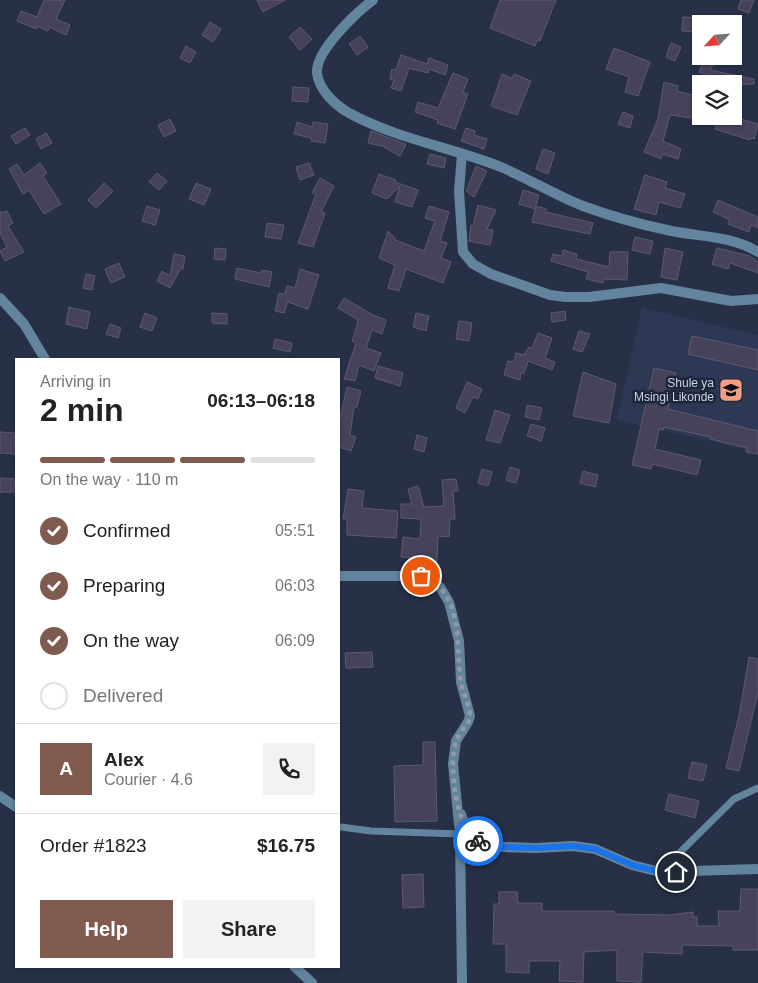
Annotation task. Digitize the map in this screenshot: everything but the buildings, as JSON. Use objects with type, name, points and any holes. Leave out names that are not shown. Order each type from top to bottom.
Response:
[{"type":"street","points":[[373,0],[359,11],[321,57],[317,73],[332,102],[348,113],[390,133],[501,167],[584,206],[668,231],[712,236],[749,246],[758,252]]},
{"type":"street","points":[[462,154],[459,191],[463,252],[472,264],[491,274],[550,296],[589,297],[662,288],[731,301],[758,299]]},
{"type":"street","points":[[0,298],[24,324],[44,358]]},
{"type":"street","points":[[340,576],[421,576],[440,587],[449,602],[459,640],[461,682],[470,716],[459,734],[453,764],[460,834],[462,983]]},
{"type":"street","points":[[0,796],[15,806]]},
{"type":"street","points":[[459,810],[470,834],[471,841],[460,859]]},
{"type":"street","points":[[471,841],[482,841],[493,846],[504,847],[573,846],[595,849],[632,865],[660,872],[758,869]]},
{"type":"street","points":[[296,968],[304,979],[312,983]]},
{"type":"lane","points":[[660,872],[734,799],[758,788]]},
{"type":"lane","points":[[341,827],[371,831],[460,834]]},
{"type":"shaded area","points":[[642,308],[758,335],[758,452],[617,420]]},
{"type":"way so far","points":[[421,576],[440,587],[445,594],[457,629],[461,682],[470,716],[456,741],[453,764],[454,781],[459,810],[470,834],[471,841],[478,841]]},
{"type":"place","name":"Shule ya Msingi Likonde","points":[[731,390]]},
{"type":"route","points":[[478,841],[504,847],[573,846],[595,849],[646,869],[660,872],[676,872]]}]
